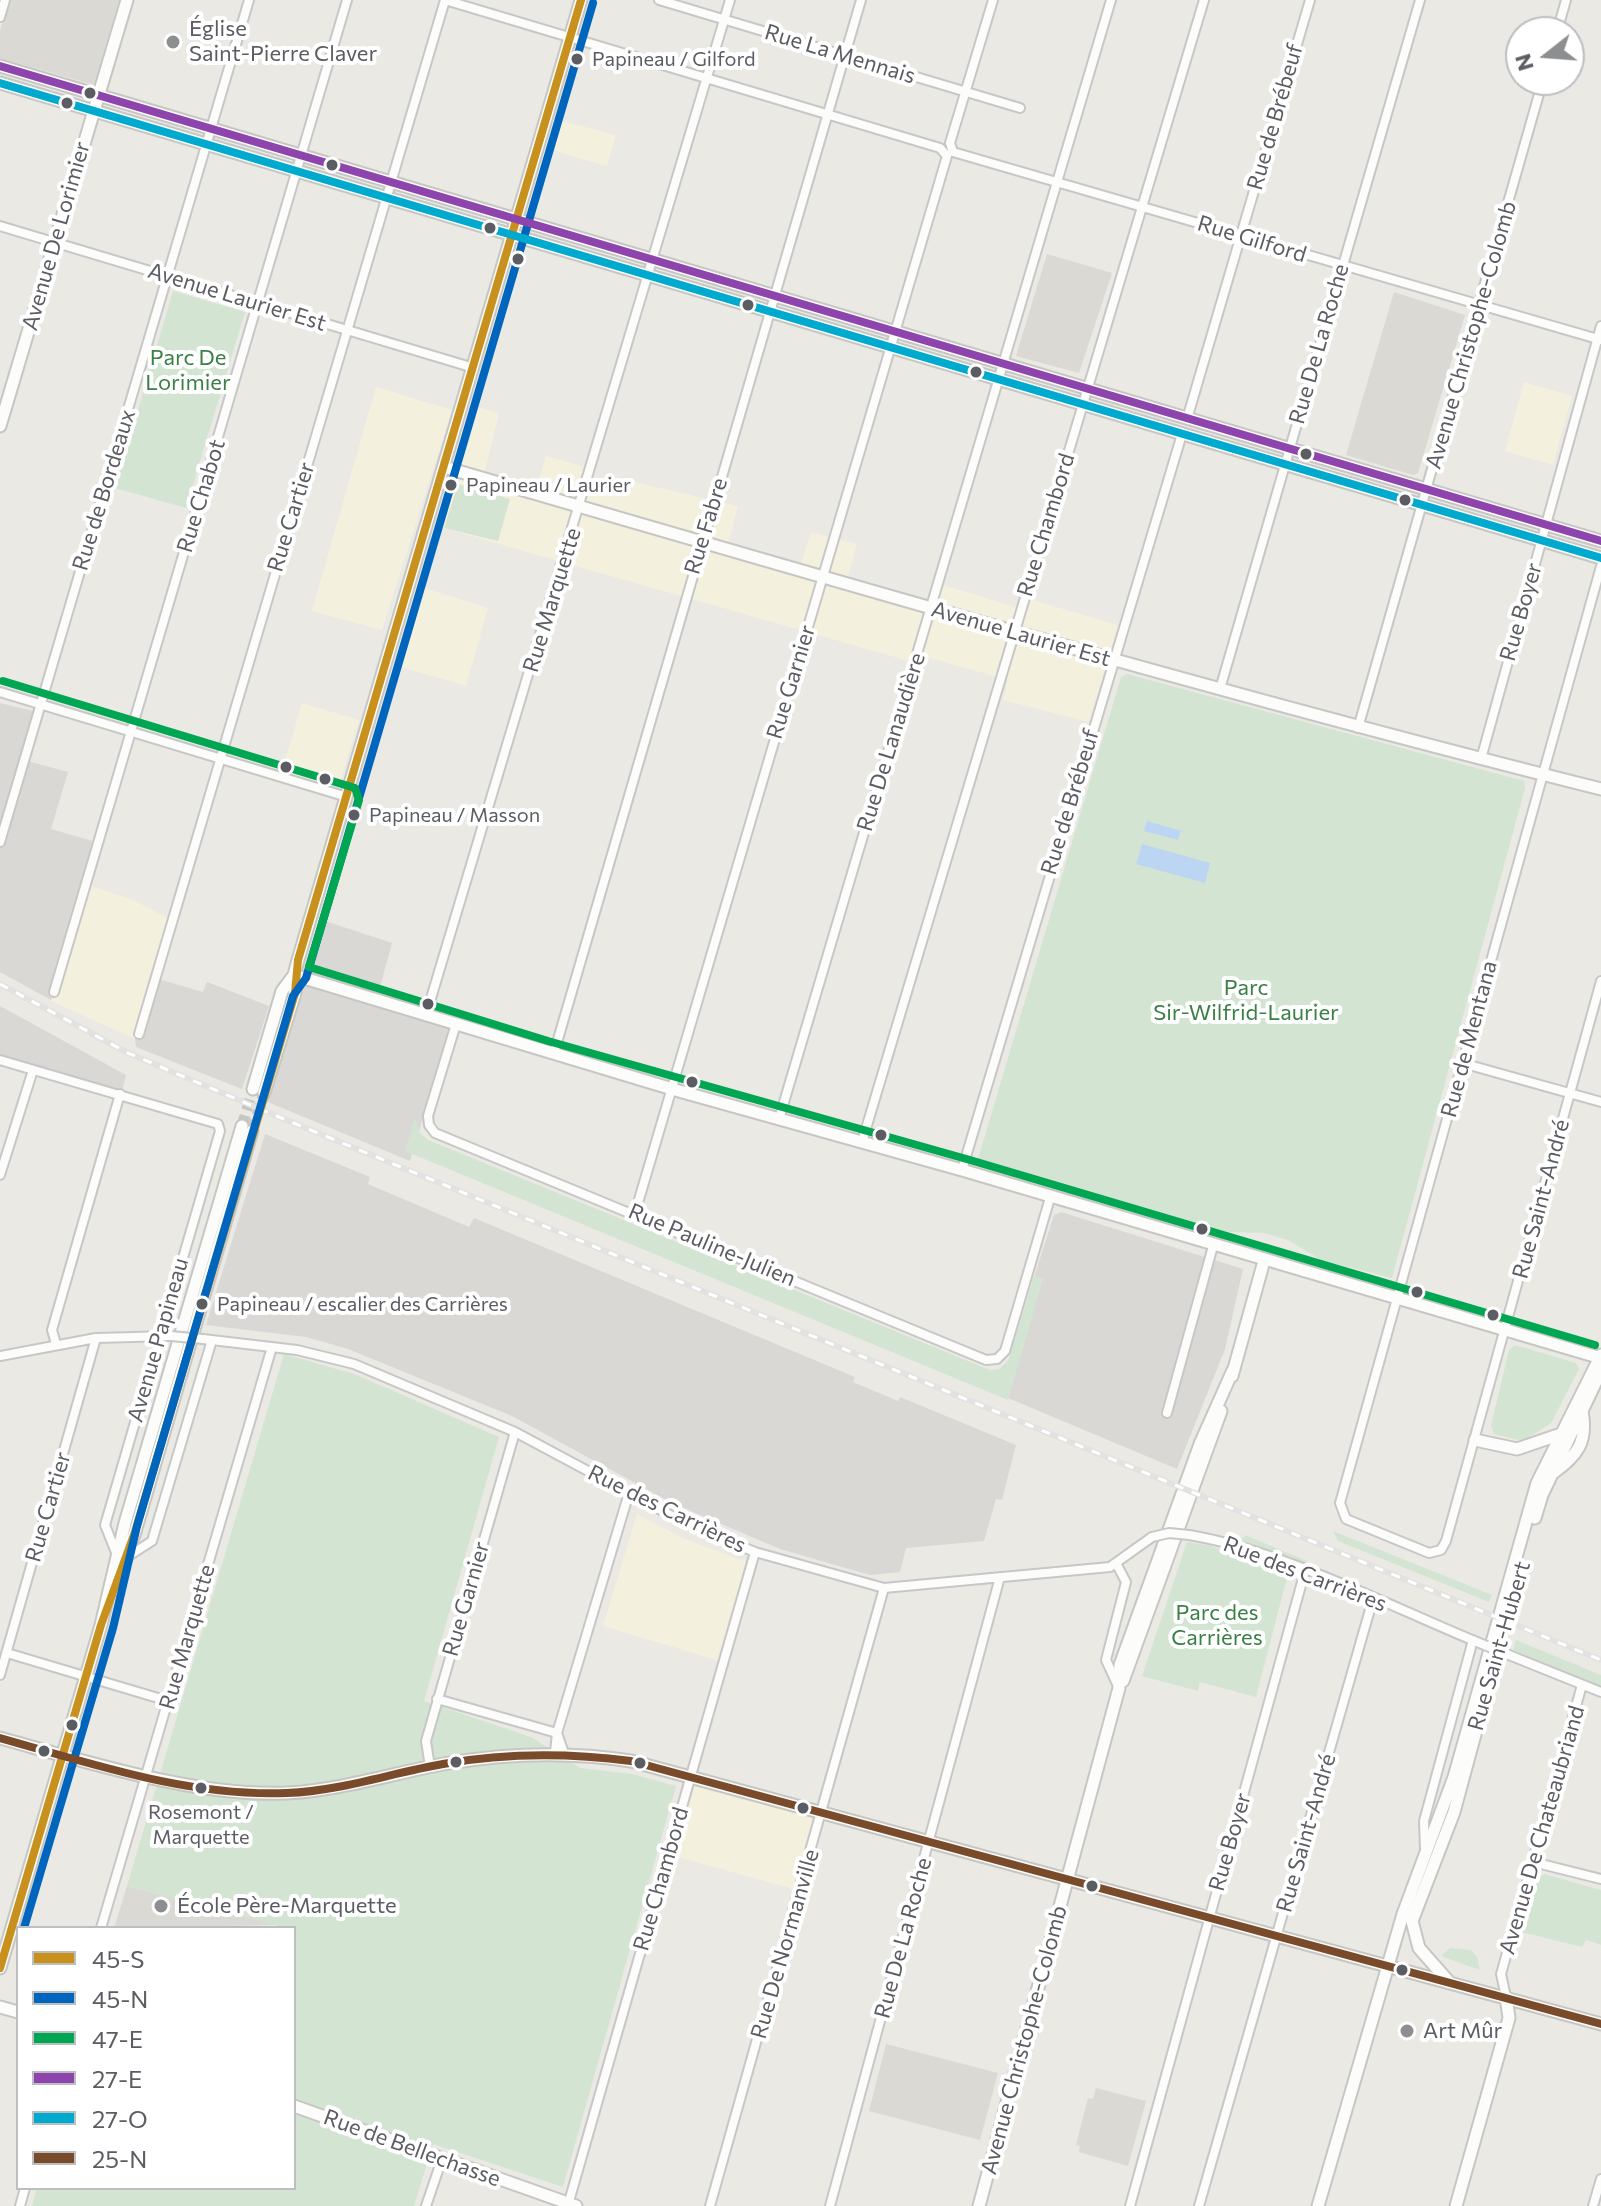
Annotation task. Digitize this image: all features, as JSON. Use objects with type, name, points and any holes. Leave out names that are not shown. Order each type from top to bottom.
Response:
[{"type":"main road","name":"Avenue De Lorimier","points":[[0,426],[127,0]]},
{"type":"main road","points":[[258,1091],[282,991],[294,975],[581,0]]},
{"type":"main road","points":[[0,66],[1086,391],[1601,541]]},
{"type":"main road","points":[[0,83],[1601,558]]},
{"type":"main road","name":"Avenue Laurier Est","points":[[444,467],[1113,660],[1358,728],[1601,789]]},
{"type":"main road","points":[[294,975],[671,1089],[962,1170],[1504,1332],[1601,1357],[1601,1365]]},
{"type":"main road","name":"Avenue Papineau","points":[[0,1968],[247,1129]]},
{"type":"main road","name":"Avenue Christophe-Colomb","points":[[979,2206],[1119,1688],[1120,1665],[1162,1545],[1233,1370],[1264,1261]]},
{"type":"main road","name":"Rue Saint-Hubert","points":[[1318,2206],[1387,1966],[1454,1777],[1537,1483],[1601,1357]]},
{"type":"main road","name":"Rue Saint-Hubert","points":[[1450,1982],[1421,1950],[1412,1925],[1456,1805],[1542,1495],[1552,1473],[1575,1456],[1585,1427],[1582,1411],[1601,1371]]},
{"type":"main road","points":[[1475,1440],[1520,1449],[1559,1435]]},
{"type":"main road","points":[[0,1738],[208,1788],[287,1793],[360,1785],[485,1757],[560,1753],[631,1761],[930,1839],[1601,2024]]},
{"type":"main road","name":"Avenue De Chateaubriand","points":[[1456,2206],[1509,2018],[1506,1997]]},
{"type":"main road","name":"Rue de Bellechasse","points":[[296,2107],[571,2205]]},
{"type":"street","points":[[0,17],[5,0]]},
{"type":"street","name":"Rue de Bordeaux","points":[[0,842],[249,0]]},
{"type":"street","name":"Rue Chabot","points":[[54,992],[347,0]]},
{"type":"street","name":"Rue Gilford","points":[[445,0],[1056,183],[1599,340]]},
{"type":"street","name":"Rue Cartier","points":[[139,1034],[445,0]]},
{"type":"street","name":"Rue La Mennais","points":[[659,0],[1020,108]]},
{"type":"street","name":"Rue Marquette","points":[[426,1015],[581,506],[730,0]]},
{"type":"street","name":"Rue Fabre","points":[[554,1053],[861,0]]},
{"type":"street","name":"Rue Garnier","points":[[635,1213],[993,0]]},
{"type":"street","points":[[1056,183],[1111,0]]},
{"type":"street","name":"Rue Chambord","points":[[862,1142],[1204,0]]},
{"type":"street","name":"Rue de Brébeuf","points":[[1187,419],[1310,0]]},
{"type":"street","name":"Rue De La Roche","points":[[1220,689],[1420,0]]},
{"type":"street","name":"Avenue Christophe-Colomb","points":[[1358,728],[1538,96]]},
{"type":"street","name":"Rue De Lanaudière","points":[[779,1119],[1056,183]]},
{"type":"street","name":"Avenue Laurier Est","points":[[0,226],[474,368]]},
{"type":"street","name":"Rue Boyer","points":[[1481,759],[1601,326]]},
{"type":"street","name":"Rue de Brébeuf","points":[[962,1170],[1182,434]]},
{"type":"street","name":"Rue de Mentana","points":[[1437,1552],[1429,1553],[1348,1520],[1341,1513],[1341,1497],[1601,566]]},
{"type":"street","points":[[0,692],[347,797]]},
{"type":"street","name":"Rue Saint-André","points":[[1437,1552],[1446,1541],[1601,981]]},
{"type":"street","name":"Rue Pauline-Julien","points":[[456,1024],[428,1116],[429,1125],[435,1133],[986,1360],[997,1359],[1005,1351],[1050,1198]]},
{"type":"street","points":[[0,1060],[120,1094],[52,1330],[56,1344]]},
{"type":"street","points":[[1462,1063],[1601,1102]]},
{"type":"street","points":[[0,1175],[33,1070]]},
{"type":"street","name":"Avenue Papineau","points":[[120,1094],[218,1124],[220,1131],[105,1525],[122,1556],[152,1541],[208,1340]]},
{"type":"street","points":[[1167,1413],[1213,1246]]},
{"type":"street","name":"Rue des Carrières","points":[[0,1356],[96,1338],[171,1336],[272,1347],[354,1364],[515,1432],[687,1524],[755,1552],[884,1588],[1100,1569],[1116,1563],[1133,1547],[1152,1537],[1169,1533],[1224,1542],[1305,1571],[1601,1692]]},
{"type":"street","name":"Rue Cartier","points":[[0,1675],[96,1338]]},
{"type":"street","name":"Rue Marquette","points":[[102,1926],[272,1347]]},
{"type":"street","name":"Rue Garnier","points":[[430,1767],[426,1741],[515,1432]]},
{"type":"street","points":[[560,1753],[557,1733],[629,1493]]},
{"type":"street","name":"Rue Chambord","points":[[571,2205],[755,1552]]},
{"type":"street","points":[[1116,1563],[1126,1582],[1106,1660],[1119,1688]]},
{"type":"street","name":"Rue Boyer","points":[[1130,2206],[1305,1571]]},
{"type":"street","name":"Rue De La Roche","points":[[830,2206],[1000,1577]]},
{"type":"street","name":"Rue De Normanville","points":[[710,2206],[884,1588]]},
{"type":"street","name":"Rue Saint-André","points":[[1199,2206],[1373,1599]]},
{"type":"street","name":"Rue Saint-Hubert","points":[[1425,1853],[1424,1821],[1475,1641]]},
{"type":"street","points":[[7,1653],[168,1701]]},
{"type":"street","name":"Avenue De Chateaubriand","points":[[1506,1997],[1501,1974],[1582,1685]]},
{"type":"street","points":[[437,1699],[557,1733]]},
{"type":"street","points":[[1533,1862],[1601,1879]]},
{"type":"street","points":[[426,2206],[442,2159]]},
{"type":"street","points":[[1593,2206],[1601,2179]]},
{"type":"shaded area","points":[[10,0],[119,0],[94,85],[0,58],[0,31]]},
{"type":"shaded area","points":[[558,120],[616,135],[607,166],[549,149]]},
{"type":"shaded area","points":[[1047,254],[1112,273],[1079,373],[1016,356]]},
{"type":"shaded area","points":[[1394,292],[1465,315],[1418,473],[1413,475],[1346,455]]},
{"type":"shaded area","points":[[1524,382],[1572,396],[1553,465],[1505,451]]},
{"type":"shaded area","points":[[376,387],[452,410],[382,630],[312,611]]},
{"type":"shaded area","points":[[473,406],[499,413],[485,471],[537,486],[546,456],[589,468],[585,483],[628,495],[634,482],[738,506],[727,548],[799,570],[811,532],[857,544],[846,583],[937,605],[943,585],[1025,610],[1029,599],[1118,625],[1089,722],[1003,700],[1008,680],[923,656],[909,661],[436,526]]},
{"type":"shaded area","points":[[418,586],[488,608],[466,686],[395,665]]},
{"type":"shaded area","points":[[0,703],[37,712],[24,760],[68,772],[51,829],[96,842],[51,1000],[0,972]]},
{"type":"shaded area","points":[[302,703],[359,720],[339,785],[283,768]]},
{"type":"shaded area","points":[[84,884],[129,898],[172,920],[135,1039],[51,1001]]},
{"type":"shaded area","points":[[319,919],[392,943],[377,998],[452,1022],[410,1161],[263,1100]]},
{"type":"shaded area","points":[[155,978],[203,992],[207,982],[269,1006],[242,1089],[136,1047],[135,1039]]},
{"type":"shaded area","points":[[0,1006],[126,1075],[122,1092],[0,1054]]},
{"type":"shaded area","points":[[265,1134],[370,1177],[368,1184],[469,1227],[474,1218],[855,1377],[853,1382],[898,1401],[900,1397],[1016,1445],[1002,1500],[996,1499],[984,1541],[906,1548],[900,1572],[870,1575],[780,1549],[672,1503],[512,1416],[348,1349],[306,1337],[206,1325]]},
{"type":"shaded area","points":[[1061,1212],[1243,1269],[1225,1349],[1177,1469],[1008,1398],[1034,1277],[1054,1215]]},
{"type":"shaded area","points":[[637,1514],[685,1539],[749,1563],[720,1661],[603,1626]]},
{"type":"shaded area","points":[[693,1777],[822,1810],[800,1891],[671,1855]]},
{"type":"shaded area","name":"École Père-Marquette","points":[[127,1886],[278,1925],[223,1926],[115,1926]]},
{"type":"shaded area","points":[[886,2044],[998,2073],[980,2140],[869,2111]]},
{"type":"shaded area","points":[[1096,2088],[1146,2101],[1128,2166],[1079,2152],[1080,2146],[1076,2145],[1088,2098],[1093,2099]]},
{"type":"green space","name":"Parc De Lorimier","points":[[173,291],[245,312],[186,508],[115,488]]},
{"type":"green space","points":[[458,484],[510,499],[498,541],[444,528]]},
{"type":"green space","name":"Parc Sir-Wilfrid-Laurier","points":[[1127,674],[1524,781],[1525,788],[1392,1278],[1321,1260],[1288,1240],[1264,1233],[1226,1232],[978,1159],[1121,677]]},
{"type":"green space","points":[[415,1117],[419,1132],[428,1140],[990,1370],[999,1369],[1008,1361],[1034,1276],[1043,1279],[1008,1400],[405,1151]]},
{"type":"green space","points":[[1515,1345],[1576,1363],[1579,1369],[1551,1423],[1523,1441],[1494,1434],[1491,1426],[1509,1350]]},
{"type":"green space","points":[[284,1354],[354,1374],[499,1437],[424,1701],[531,1737],[580,1768],[632,1774],[676,1786],[563,2187],[433,2144],[414,2206],[32,2206],[36,2190],[296,2190],[296,1926],[277,1926],[127,1886]]},
{"type":"green space","points":[[1333,1531],[1492,1595],[1489,1602],[1338,1541]]},
{"type":"green space","points":[[1231,1535],[1244,1538],[1245,1535],[1307,1561],[1305,1567],[1230,1539]]},
{"type":"green space","name":"Parc des Carrières","points":[[1187,1542],[1211,1546],[1288,1574],[1256,1697],[1200,1682],[1198,1691],[1142,1676]]},
{"type":"green space","points":[[1516,1640],[1601,1675],[1601,1686],[1513,1650]]},
{"type":"green space","points":[[1544,1874],[1601,1890],[1601,1945],[1586,1940],[1582,1947],[1522,1932],[1538,1878]]},
{"type":"green space","points":[[1450,1948],[1471,1950],[1477,1957],[1480,1970],[1441,1956]]},
{"type":"water","points":[[1147,821],[1181,831],[1178,840],[1144,831]]},
{"type":"water","points":[[1142,844],[1210,863],[1205,883],[1136,864]]},
{"type":"tunnel","points":[[242,1126],[253,1089]]},
{"type":"tunnel","points":[[252,1131],[264,1093]]},
{"type":"railway","points":[[0,984],[128,1053],[279,1117],[1601,1660]]},
{"type":"transit line","name":"45-S","points":[[0,1968],[101,1625],[135,1532],[295,993],[298,960],[581,0]]},
{"type":"transit line","name":"45-N","points":[[25,1926],[113,1628],[137,1526],[293,996],[306,978],[593,3]]},
{"type":"transit line","name":"27-E","points":[[0,66],[1601,541]]},
{"type":"transit line","name":"27-O","points":[[0,83],[1601,558]]},
{"type":"transit line","name":"47-E","points":[[3,681],[355,788],[359,800],[309,967],[548,1041],[970,1160],[1595,1345]]},
{"type":"transit line","name":"25-N","points":[[0,1738],[142,1777],[250,1793],[307,1792],[443,1764],[513,1756],[631,1761],[1601,2024]]},
{"type":"place","name":"Église Saint-Pierre Claver","points":[[173,42]]},
{"type":"place","name":"Papineau / Gilford","points":[[577,59]]},
{"type":"place","name":"Papineau / Laurier","points":[[451,485]]},
{"type":"place","name":"Papineau / Masson","points":[[354,815]]},
{"type":"place","name":"Papineau / escalier des Carrières","points":[[202,1304]]},
{"type":"place","name":"Rosemont / Marquette","points":[[201,1788]]},
{"type":"place","name":"École Père-Marquette","points":[[161,1906]]},
{"type":"place","name":"Art Mûr","points":[[1407,2031]]}]
